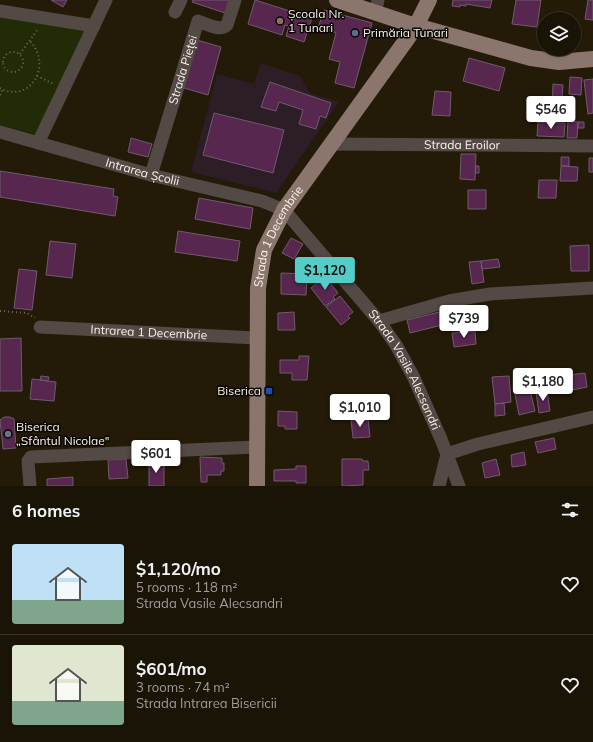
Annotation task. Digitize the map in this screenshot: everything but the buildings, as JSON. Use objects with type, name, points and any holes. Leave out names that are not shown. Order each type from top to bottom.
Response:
[{"type":"main road","points":[[337,0],[376,6],[416,26],[541,60],[559,62],[593,60]]},
{"type":"main road","name":"Strada 1 Decembrie","points":[[256,486],[259,268],[264,250],[284,210],[416,26],[428,0]]},
{"type":"street","points":[[38,143],[106,0]]},
{"type":"street","points":[[175,12],[181,0]]},
{"type":"street","name":"Strada Pieței","points":[[151,175],[198,21],[219,28],[225,28],[235,0]]},
{"type":"street","points":[[0,11],[94,26]]},
{"type":"street","name":"Intrarea Școlii","points":[[0,132],[151,175],[262,201],[284,210]]},
{"type":"street","name":"Strada Eroilor","points":[[331,144],[593,146]]},
{"type":"street","name":"Strada Vasile Alecsandri","points":[[284,210],[379,321],[396,345],[413,376],[447,454],[459,486]]},
{"type":"street","points":[[379,321],[475,296],[593,288]]},
{"type":"street","name":"Intrarea 1 Decembrie","points":[[40,327],[258,338]]},
{"type":"street","points":[[439,486],[447,454],[478,444],[593,417]]},
{"type":"street","points":[[30,486],[28,461],[31,457],[257,447]]},
{"type":"path","points":[[20,54],[45,17]]},
{"type":"path","points":[[0,88],[21,90],[29,86],[37,76],[41,62],[39,53],[30,41]]},
{"type":"path","points":[[10,51],[20,54],[23,60],[22,67],[14,72],[4,68],[1,58],[10,51]]},
{"type":"path","points":[[37,76],[64,89]]},
{"type":"path","points":[[0,95],[3,89]]},
{"type":"path","points":[[0,311],[27,313],[35,317],[40,327]]},
{"type":"shaded area","points":[[261,63],[300,76],[310,93],[339,102],[276,193],[191,172],[217,74],[254,84]]},
{"type":"green space","points":[[0,15],[84,31],[36,135],[0,125]]},
{"type":"place","name":"Școala Nr. 1 Tunari","points":[[280,21]]},
{"type":"place","name":"Primăria Tunari","points":[[355,33]]},
{"type":"place","name":"Biserica","points":[[269,391]]},
{"type":"place","name":"Biserica „Sfântul Nicolae\"","points":[[8,434]]}]
